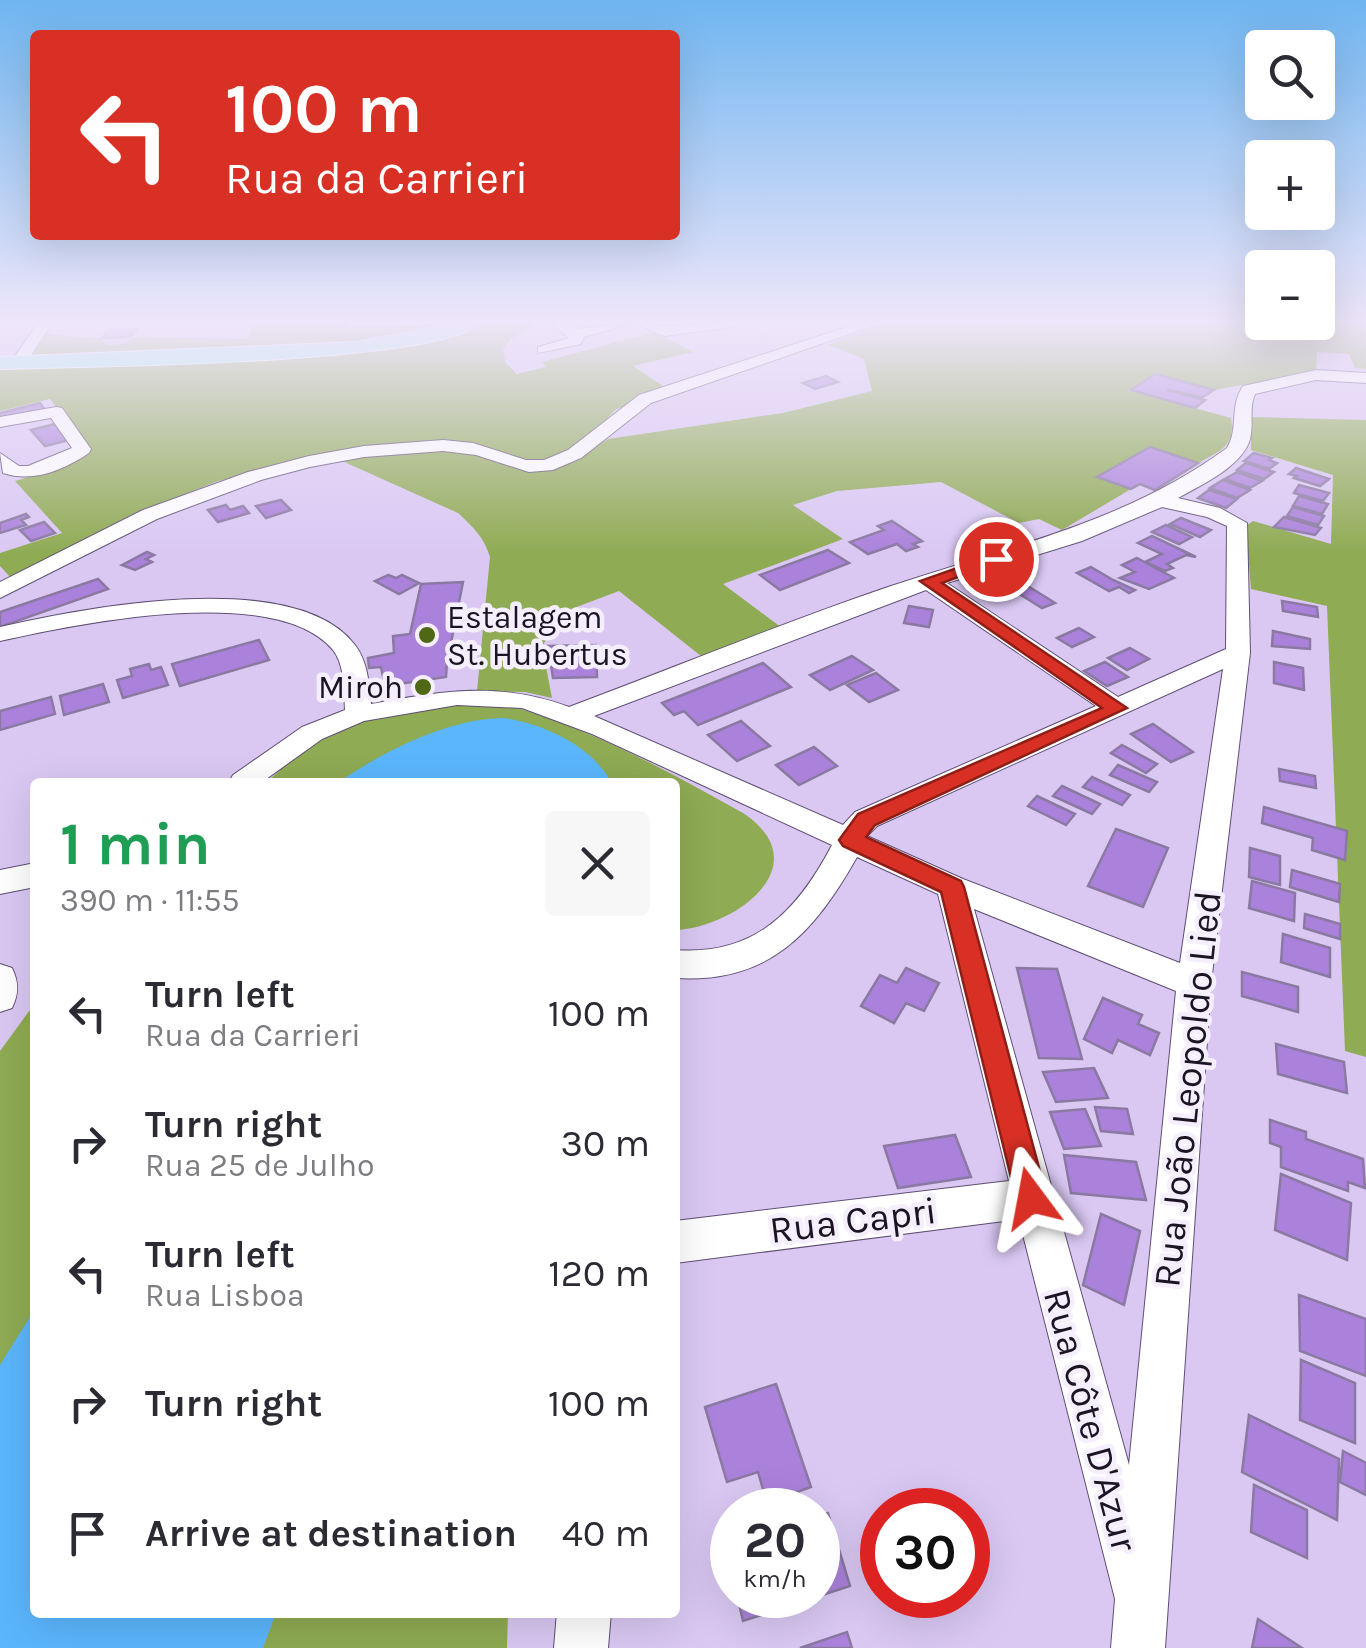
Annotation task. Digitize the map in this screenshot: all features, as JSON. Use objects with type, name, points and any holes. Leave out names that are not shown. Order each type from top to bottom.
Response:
[{"type":"street","points":[[2,587],[165,506],[230,482],[290,466],[386,449],[436,445],[468,448],[526,466],[545,466],[588,447],[625,410],[644,400]]},
{"type":"street","points":[[572,715],[929,581],[1163,501],[1238,449],[1244,434],[1240,412],[1245,400]]},
{"type":"street","points":[[0,422],[56,412],[82,449],[68,458],[22,472],[13,470],[0,458]]},
{"type":"street","name":"Rua João Leopoldo Lied","points":[[1138,1648],[1194,983],[1238,653],[1238,524],[1226,516],[1163,501]]},
{"type":"street","points":[[929,581],[1117,708]]},
{"type":"street","points":[[0,634],[93,615],[166,606],[278,613],[324,630],[343,645],[353,665],[358,714]]},
{"type":"street","points":[[680,964],[718,967],[770,947],[800,916],[866,820],[1238,653]]},
{"type":"street","points":[[250,778],[312,733],[358,714],[402,704],[483,696],[525,700],[572,715],[952,887],[1194,983]]},
{"type":"street","points":[[0,882],[30,876]]},
{"type":"street","name":"Rua Côte D'Azur","points":[[952,887],[1141,1604]]},
{"type":"street","points":[[0,978],[0,998]]},
{"type":"street","name":"Rua Capri","points":[[680,1241],[1031,1198]]},
{"type":"street","points":[[581,1648],[584,1618]]},
{"type":"green space","points":[[0,400],[46,400],[0,411]]},
{"type":"green space","points":[[51,400],[638,400],[615,410],[590,437],[550,461],[530,463],[462,443],[277,466],[218,481],[137,513],[12,579],[0,566],[0,553],[62,533],[15,481],[49,471],[88,449]]},
{"type":"green space","points":[[836,400],[1165,400],[1231,418],[1232,427],[1229,441],[1198,463],[1150,447],[1098,477],[1131,489],[1062,530],[1039,519],[1019,523],[941,482],[837,491],[793,505],[843,539],[723,584],[785,630],[706,660],[619,591],[566,611],[542,646],[552,698],[525,692],[477,691],[490,557],[485,544],[458,513],[340,460],[435,449],[471,452],[526,470],[571,462],[608,439],[783,413]]},
{"type":"green space","points":[[1251,417],[1366,420],[1366,1057],[1345,1051],[1327,606],[1251,589],[1246,526],[1253,521],[1331,544],[1333,475],[1251,450]]},
{"type":"green space","points":[[490,701],[556,721],[677,778],[272,778],[342,729],[397,711]]},
{"type":"green space","points":[[680,779],[743,813],[765,833],[774,853],[771,872],[760,890],[743,906],[698,927],[680,929]]},
{"type":"green space","points":[[30,1010],[30,1618],[508,1618],[507,1648],[0,1648],[0,1051]]},
{"type":"water","points":[[503,718],[550,731],[579,747],[609,778],[345,778],[417,739],[482,720]]},
{"type":"water","points":[[30,1317],[30,1618],[274,1618],[263,1648],[0,1648],[0,1365]]},
{"type":"building","points":[[1166,400],[1205,400],[1195,408]]},
{"type":"building","points":[[40,403],[45,410],[0,420],[0,413]]},
{"type":"building","points":[[55,424],[69,440],[45,446],[31,430]]},
{"type":"building","points":[[1150,447],[1198,463],[1155,490],[1140,484],[1131,489],[1097,477]]},
{"type":"building","points":[[1254,453],[1277,463],[1269,469],[1244,461]]},
{"type":"building","points":[[1246,463],[1274,472],[1264,479],[1237,470]]},
{"type":"building","points":[[1296,468],[1329,479],[1320,486],[1294,478],[1297,476],[1289,474]]},
{"type":"building","points":[[1237,472],[1262,481],[1250,488],[1225,479]]},
{"type":"building","points":[[1223,480],[1250,490],[1237,498],[1210,488]]},
{"type":"building","points":[[1299,485],[1329,493],[1323,501],[1294,493]]},
{"type":"building","points":[[1209,490],[1237,499],[1226,508],[1198,498]]},
{"type":"building","points":[[1299,496],[1328,504],[1322,514],[1293,506]]},
{"type":"building","points":[[281,500],[291,510],[266,518],[256,506]]},
{"type":"building","points":[[226,505],[230,510],[243,506],[249,513],[218,522],[208,510]]},
{"type":"building","points":[[1293,507],[1324,516],[1318,525],[1287,516]]},
{"type":"building","points":[[26,514],[29,517],[21,520],[26,525],[0,533],[0,523]]},
{"type":"building","points":[[1284,517],[1321,528],[1315,535],[1274,527]]},
{"type":"building","points":[[1181,518],[1211,530],[1200,537],[1170,524]]},
{"type":"building","points":[[892,521],[922,541],[913,544],[918,547],[906,551],[897,544],[868,554],[850,542],[884,530],[878,526]]},
{"type":"building","points":[[44,522],[55,533],[31,541],[20,530]]},
{"type":"building","points":[[1166,525],[1192,537],[1179,544],[1152,532]]},
{"type":"building","points":[[1152,536],[1196,557],[1186,555],[1167,564],[1173,568],[1165,571],[1145,562],[1162,554],[1138,543]]},
{"type":"building","points":[[828,550],[849,563],[780,590],[760,575]]},
{"type":"building","points":[[147,552],[154,555],[146,559],[152,562],[135,570],[122,565]]},
{"type":"building","points":[[1137,558],[1174,578],[1149,589],[1120,578],[1135,572],[1122,565]]},
{"type":"building","points":[[1091,567],[1135,590],[1129,593],[1119,587],[1109,591],[1077,573]]},
{"type":"building","points":[[388,575],[402,575],[419,583],[399,594],[375,581]]},
{"type":"building","points":[[98,579],[108,589],[0,627],[0,612]]},
{"type":"building","name":"Estalagem St. Hubertus","points":[[463,582],[450,648],[456,656],[447,662],[446,677],[385,686],[381,667],[369,668],[368,658],[394,653],[393,636],[410,634],[421,584]]},
{"type":"building","points":[[1023,583],[1055,603],[1042,608],[1010,588]]},
{"type":"building","points":[[1282,601],[1317,607],[1318,617],[1283,611]]},
{"type":"building","points":[[909,606],[933,610],[929,627],[904,623]]},
{"type":"building","points":[[1079,628],[1094,637],[1072,647],[1057,638]]},
{"type":"building","points":[[1273,631],[1310,639],[1310,649],[1272,646]]},
{"type":"building","points":[[259,640],[269,660],[180,686],[172,664]]},
{"type":"building","points":[[596,645],[597,677],[553,678],[548,646]]},
{"type":"building","points":[[1130,648],[1149,659],[1127,670],[1108,658]]},
{"type":"building","points":[[852,656],[873,670],[830,690],[810,675]]},
{"type":"building","points":[[1105,662],[1128,677],[1107,686],[1084,671]]},
{"type":"building","points":[[1274,662],[1303,668],[1304,690],[1274,683]]},
{"type":"building","points":[[763,663],[791,687],[698,725],[684,711],[674,715],[662,703]]},
{"type":"building","points":[[149,664],[151,670],[161,667],[168,685],[123,698],[117,680],[132,676],[130,669]]},
{"type":"building","points":[[876,673],[898,690],[869,702],[847,685]]},
{"type":"building","points":[[103,684],[109,702],[64,715],[60,696]]},
{"type":"building","points":[[51,697],[55,714],[0,730],[0,711]]},
{"type":"building","points":[[741,721],[770,746],[737,761],[708,735]]},
{"type":"building","points":[[1153,724],[1193,752],[1171,762],[1131,734]]},
{"type":"building","points":[[1122,745],[1157,764],[1146,773],[1111,753]]},
{"type":"building","points":[[814,747],[837,766],[799,785],[776,765]]},
{"type":"building","points":[[1118,765],[1157,782],[1149,792],[1110,775]]},
{"type":"building","points":[[1279,769],[1315,776],[1316,788],[1280,781]]},
{"type":"building","points":[[1092,777],[1130,795],[1122,805],[1083,787]]},
{"type":"building","points":[[1062,786],[1100,804],[1092,814],[1053,796]]},
{"type":"building","points":[[1037,796],[1075,814],[1066,825],[1028,806]]},
{"type":"building","points":[[1264,807],[1347,831],[1345,860],[1312,850],[1313,838],[1262,823]]},
{"type":"building","points":[[1116,829],[1168,848],[1143,907],[1088,886]]},
{"type":"building","points":[[1250,848],[1280,856],[1280,885],[1249,877]]},
{"type":"building","points":[[1292,870],[1340,884],[1339,902],[1290,887]]},
{"type":"building","points":[[1252,881],[1295,893],[1294,921],[1249,908]]},
{"type":"building","points":[[1305,914],[1340,924],[1340,939],[1304,928]]},
{"type":"building","points":[[1283,934],[1330,948],[1330,977],[1281,962]]},
{"type":"building","points":[[906,968],[939,983],[924,1011],[906,1003],[894,1023],[861,1006],[880,975],[897,983]]},
{"type":"building","points":[[1017,968],[1057,969],[1082,1059],[1039,1058]]},
{"type":"building","points":[[1242,972],[1298,987],[1298,1012],[1242,996]]},
{"type":"building","points":[[1103,998],[1142,1015],[1138,1024],[1159,1033],[1150,1055],[1118,1040],[1112,1053],[1084,1039]]},
{"type":"building","points":[[1276,1044],[1344,1062],[1347,1093],[1278,1074]]},
{"type":"building","points":[[1094,1068],[1108,1098],[1056,1102],[1043,1072]]},
{"type":"building","points":[[1095,1107],[1127,1109],[1133,1134],[1101,1131]]},
{"type":"building","points":[[1085,1109],[1101,1146],[1064,1149],[1050,1112]]},
{"type":"building","points":[[1270,1120],[1306,1132],[1306,1139],[1363,1159],[1365,1188],[1348,1182],[1348,1191],[1281,1167],[1281,1147],[1270,1143]]},
{"type":"building","points":[[955,1135],[971,1177],[898,1188],[884,1146]]},
{"type":"building","points":[[1064,1155],[1136,1162],[1146,1200],[1071,1193]]},
{"type":"building","points":[[1281,1174],[1351,1203],[1347,1260],[1275,1230]]},
{"type":"building","points":[[1101,1214],[1140,1231],[1124,1305],[1083,1285]]},
{"type":"building","points":[[1299,1295],[1366,1319],[1366,1376],[1300,1351]]},
{"type":"building","points":[[1301,1360],[1355,1383],[1355,1443],[1300,1420]]},
{"type":"building","points":[[776,1384],[811,1487],[763,1488],[758,1472],[727,1482],[705,1407]]},
{"type":"building","points":[[1249,1415],[1339,1459],[1337,1520],[1242,1472]]},
{"type":"building","points":[[1343,1451],[1366,1463],[1366,1495],[1340,1482]]},
{"type":"building","points":[[1254,1485],[1307,1510],[1307,1558],[1251,1532]]},
{"type":"building","points":[[840,1553],[850,1586],[840,1589]]},
{"type":"building","points":[[1258,1619],[1302,1648],[1252,1648]]},
{"type":"building","points":[[847,1632],[852,1648],[800,1648]]},
{"type":"place","name":"Estalagem St. Hubertus","points":[[427,635]]},
{"type":"place","name":"Miroh","points":[[423,687]]},
{"type":"route","points":[[996,559],[929,581],[1117,708],[866,820],[851,840],[952,887],[1031,1198]]}]
